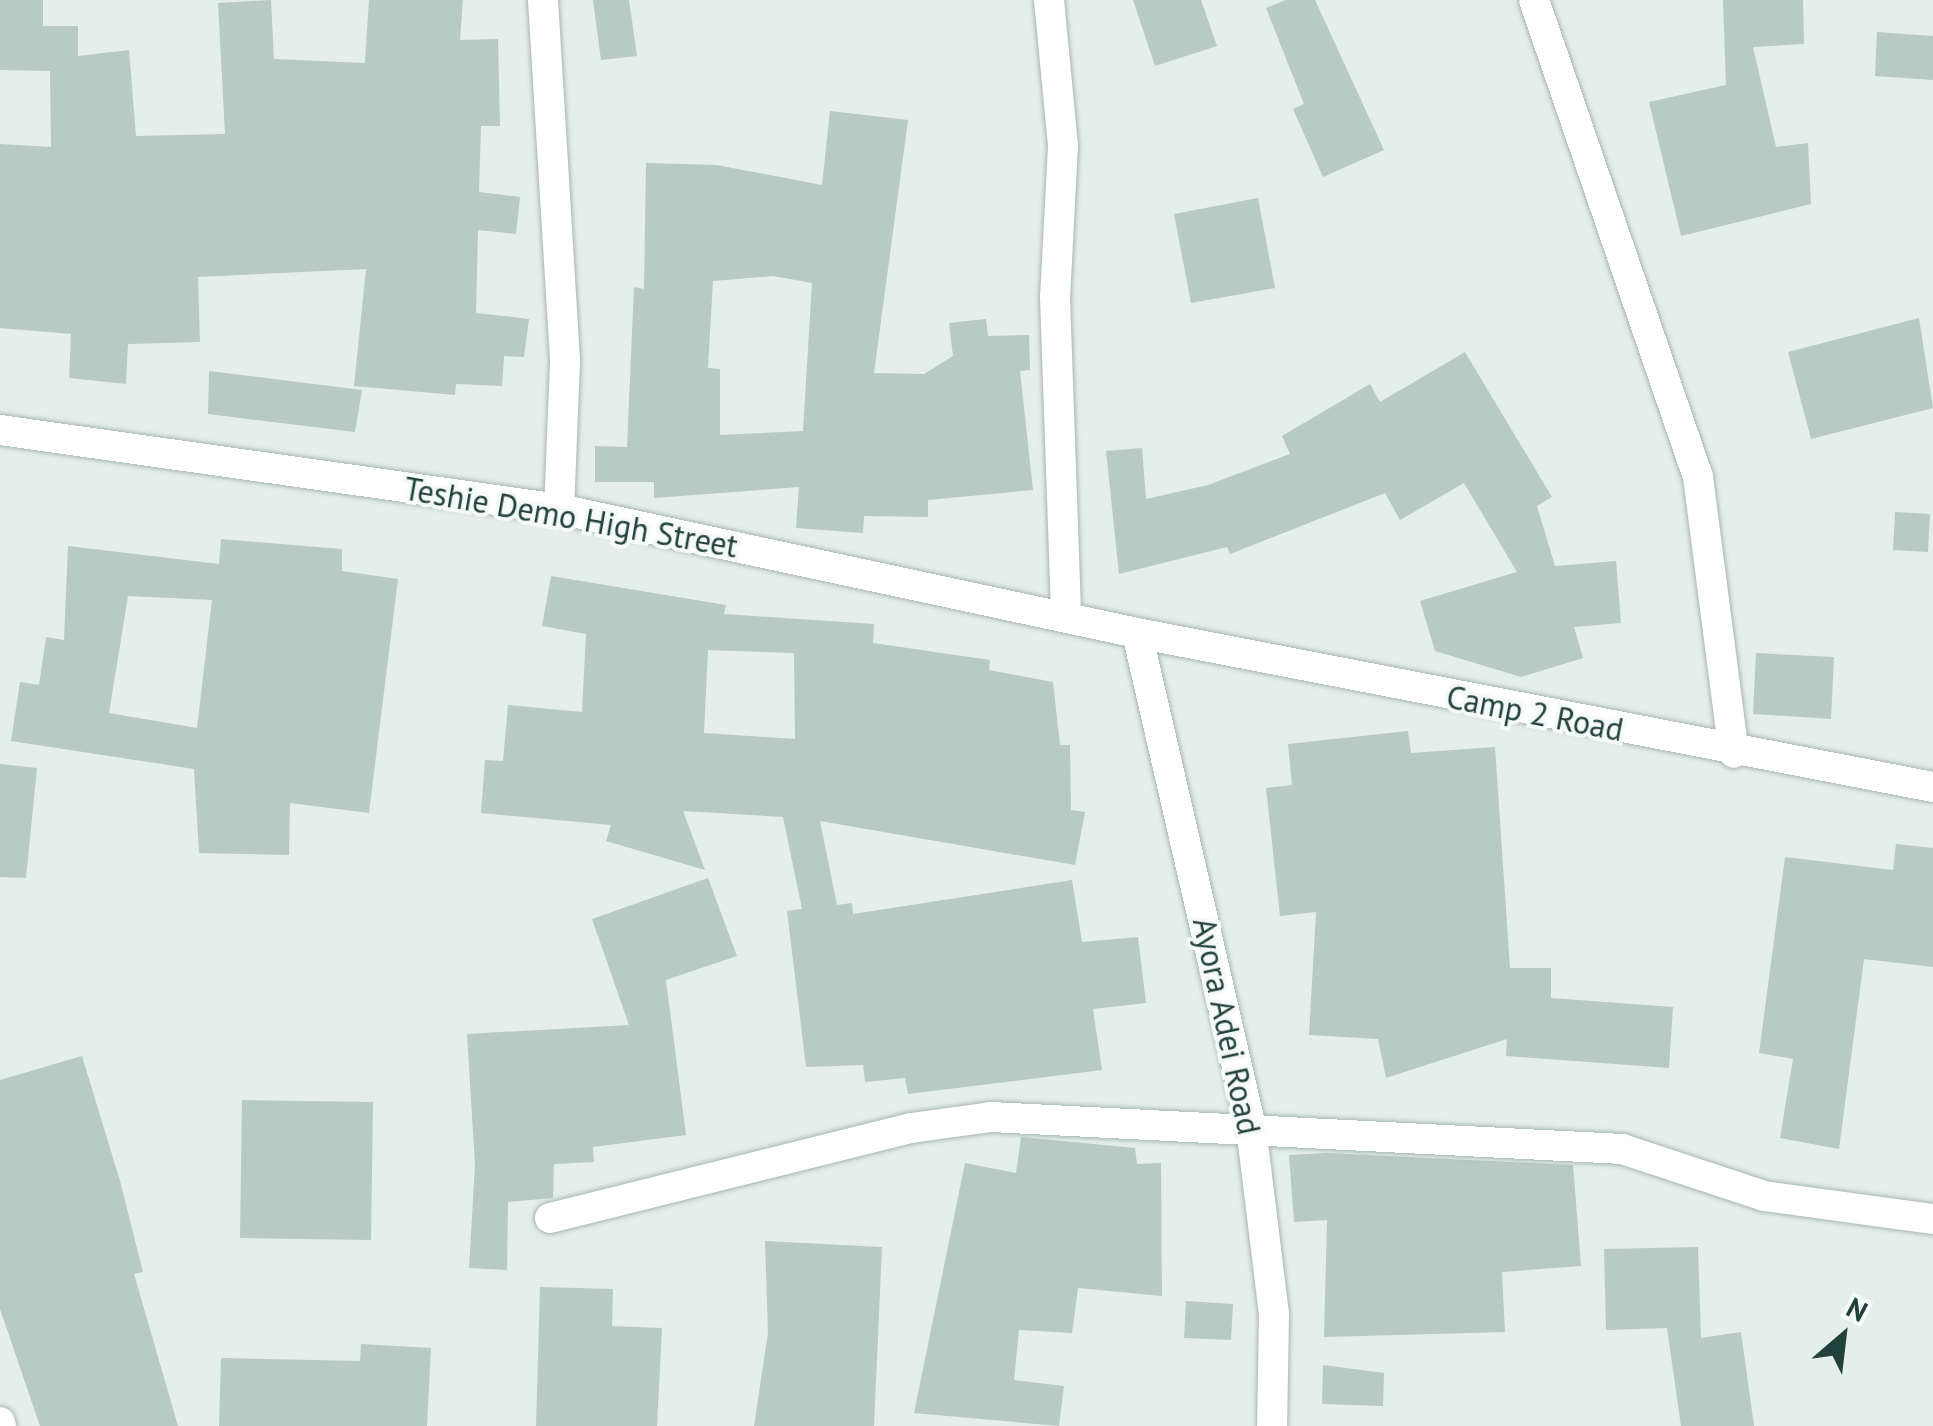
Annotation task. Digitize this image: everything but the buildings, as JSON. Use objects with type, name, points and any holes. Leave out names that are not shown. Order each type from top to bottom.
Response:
[{"type":"street","points":[[543,0],[564,362],[559,508]]},
{"type":"street","points":[[1049,0],[1063,146],[1055,298],[1066,618]]},
{"type":"street","points":[[1534,0],[1698,477],[1734,753]]},
{"type":"street","name":"Teshie Demo High Street","points":[[0,430],[559,508],[1137,633]]},
{"type":"street","name":"Camp 2 Road","points":[[1137,633],[1734,753],[1933,788]]},
{"type":"street","name":"Ayora Adei Road","points":[[1137,633],[1251,1127],[1274,1315],[1272,1426]]},
{"type":"street","points":[[550,1218],[960,1119],[1251,1127],[1622,1149],[1764,1196],[1933,1219]]}]
